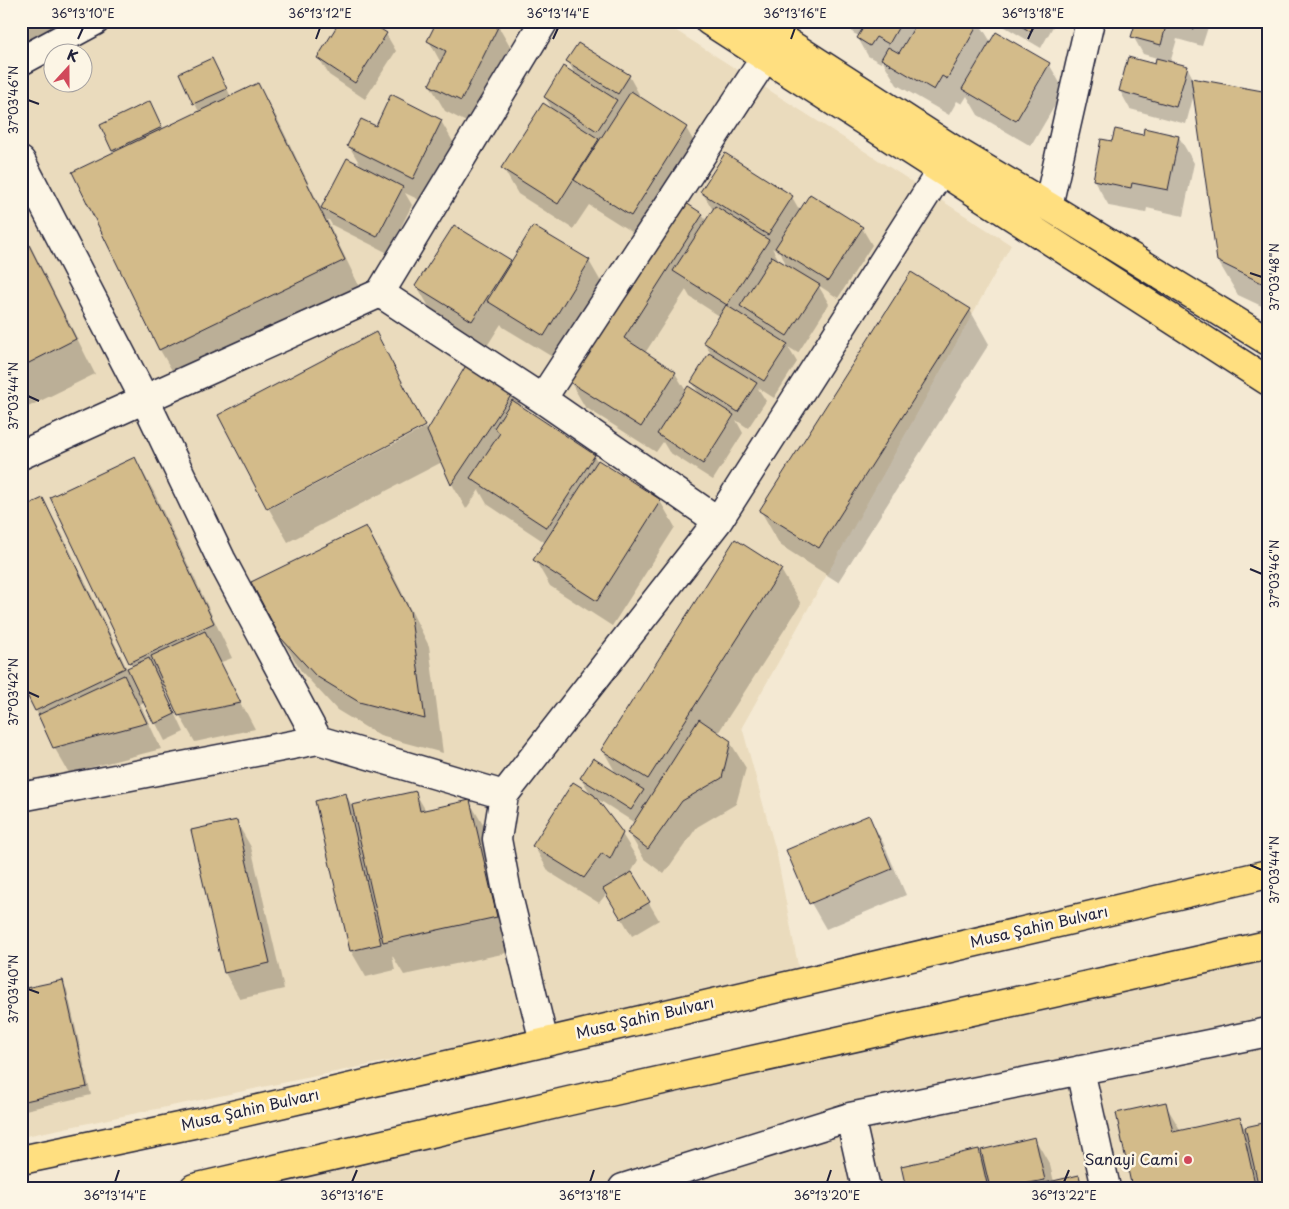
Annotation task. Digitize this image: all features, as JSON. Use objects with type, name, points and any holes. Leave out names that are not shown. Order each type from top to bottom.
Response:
[{"type":"main road","points":[[708,21],[772,47],[948,161],[1268,381]]},
{"type":"main road","points":[[754,21],[772,47]]},
{"type":"main road","points":[[948,161],[1048,206],[1268,341]]},
{"type":"main road","name":"Musa Şahin Bulvarı","points":[[21,1160],[198,1123],[1268,874]]},
{"type":"main road","points":[[194,1188],[579,1099],[1268,945]]},
{"type":"street","points":[[21,61],[95,21]]},
{"type":"street","points":[[21,455],[380,293],[544,21]]},
{"type":"street","points":[[1048,206],[1090,21]]},
{"type":"street","points":[[542,398],[772,47]]},
{"type":"street","points":[[21,161],[145,400],[221,559],[318,740]]},
{"type":"street","points":[[544,1042],[507,892],[497,840],[504,795],[718,521],[948,161]]},
{"type":"street","points":[[380,293],[542,398],[718,521]]},
{"type":"street","points":[[21,797],[318,740],[504,795]]},
{"type":"street","points":[[623,1188],[850,1117],[1268,1032]]},
{"type":"street","points":[[1080,1070],[1106,1188]]},
{"type":"street","points":[[850,1117],[866,1188]]},
{"type":"shaded area","points":[[21,21],[661,21],[1011,245],[742,727],[777,855],[800,976],[21,1137]]},
{"type":"shaded area","points":[[1268,953],[1268,1188],[156,1188]]},
{"type":"building","points":[[340,21],[368,21],[387,33],[355,83],[317,58]]},
{"type":"building","points":[[437,21],[491,21],[499,25],[461,101],[429,85],[446,51],[427,41]]},
{"type":"building","points":[[852,21],[902,21],[889,44],[876,37],[870,46],[857,38],[863,28]]},
{"type":"building","points":[[918,21],[980,21],[947,79],[942,76],[934,90],[881,59],[888,47],[899,53]]},
{"type":"building","points":[[1013,21],[1037,21],[1031,32]]},
{"type":"building","points":[[1136,21],[1195,21],[1193,29],[1167,22],[1161,45],[1131,37]]},
{"type":"building","points":[[996,32],[1050,63],[1016,121],[962,89]]},
{"type":"building","points":[[578,43],[630,75],[618,94],[566,61]]},
{"type":"building","points":[[1128,57],[1155,64],[1156,58],[1188,66],[1176,107],[1119,91]]},
{"type":"building","points":[[212,58],[227,89],[193,104],[179,73]]},
{"type":"building","points":[[563,66],[617,100],[597,131],[544,97]]},
{"type":"building","points":[[1191,78],[1268,92],[1268,286],[1217,261]]},
{"type":"building","points":[[258,83],[345,260],[159,350],[72,172]]},
{"type":"building","points":[[631,91],[687,127],[631,216],[574,180]]},
{"type":"building","points":[[391,94],[442,120],[413,179],[347,146],[361,119],[376,126]]},
{"type":"building","points":[[150,101],[162,127],[112,151],[100,125]]},
{"type":"building","points":[[543,103],[599,139],[558,204],[501,168]]},
{"type":"building","points":[[1144,128],[1179,136],[1168,190],[1132,183],[1131,188],[1093,180],[1101,139],[1112,141],[1115,129],[1143,135]]},
{"type":"building","points":[[725,153],[793,196],[768,235],[700,192]]},
{"type":"building","points":[[347,158],[403,187],[377,237],[321,208]]},
{"type":"building","points":[[810,194],[863,227],[828,281],[775,248]]},
{"type":"building","points":[[683,201],[703,214],[624,338],[676,372],[641,427],[568,381]]},
{"type":"building","points":[[715,206],[769,240],[727,305],[673,271]]},
{"type":"building","points":[[454,225],[511,260],[472,321],[415,286]]},
{"type":"building","points":[[533,226],[590,260],[544,336],[487,301]]},
{"type":"building","points":[[21,229],[76,339],[21,367]]},
{"type":"building","points":[[772,256],[820,285],[787,336],[740,306]]},
{"type":"building","points":[[911,272],[971,309],[819,548],[759,511]]},
{"type":"building","points":[[726,305],[788,344],[764,381],[703,342]]},
{"type":"building","points":[[376,332],[425,426],[267,509],[218,415]]},
{"type":"building","points":[[709,353],[757,383],[738,412],[691,382]]},
{"type":"building","points":[[468,362],[514,391],[451,485],[427,431]]},
{"type":"building","points":[[688,386],[734,415],[703,464],[657,434]]},
{"type":"building","points":[[512,400],[595,455],[547,528],[470,478],[500,433],[494,428]]},
{"type":"building","points":[[135,457],[214,623],[129,663],[50,497]]},
{"type":"building","points":[[598,460],[661,500],[597,601],[533,560]]},
{"type":"building","points":[[43,498],[125,668],[35,711],[21,683],[21,508]]},
{"type":"building","points":[[366,526],[410,611],[425,719],[359,702],[316,676],[280,637],[251,582]]},
{"type":"building","points":[[735,539],[782,569],[648,779],[601,750]]},
{"type":"building","points":[[205,631],[241,703],[178,716],[151,656]]},
{"type":"building","points":[[149,658],[175,714],[154,724],[127,668]]},
{"type":"building","points":[[124,675],[147,723],[53,748],[38,715]]},
{"type":"building","points":[[699,719],[731,741],[722,778],[682,801],[648,849],[627,833]]},
{"type":"building","points":[[593,758],[644,790],[631,810],[580,778]]},
{"type":"building","points":[[573,782],[594,795],[623,833],[610,859],[602,853],[584,878],[532,846]]},
{"type":"building","points":[[416,791],[420,811],[470,800],[497,917],[383,942],[352,805]]},
{"type":"building","points":[[346,793],[381,944],[350,951],[315,801]]},
{"type":"building","points":[[869,815],[892,869],[809,904],[786,850]]},
{"type":"building","points":[[237,820],[270,963],[224,973],[191,830]]},
{"type":"building","points":[[632,872],[650,902],[621,919],[603,889]]},
{"type":"building","points":[[63,980],[87,1087],[21,1102],[21,989]]},
{"type":"building","name":"Sanayi Cami","points":[[1166,1102],[1173,1132],[1240,1117],[1256,1188],[1132,1188],[1116,1113]]},
{"type":"building","points":[[1268,1122],[1268,1188],[1259,1188],[1245,1127]]},
{"type":"building","points":[[1035,1137],[1045,1180],[1003,1188],[990,1188],[981,1150]]},
{"type":"building","points":[[979,1149],[988,1188],[906,1188],[901,1166]]},
{"type":"building","points":[[1079,1175],[1082,1188],[1023,1188]]},
{"type":"building","points":[[831,1184],[832,1188],[815,1188]]},
{"type":"place","name":"Sanayi Cami","points":[[1188,1160]]}]
